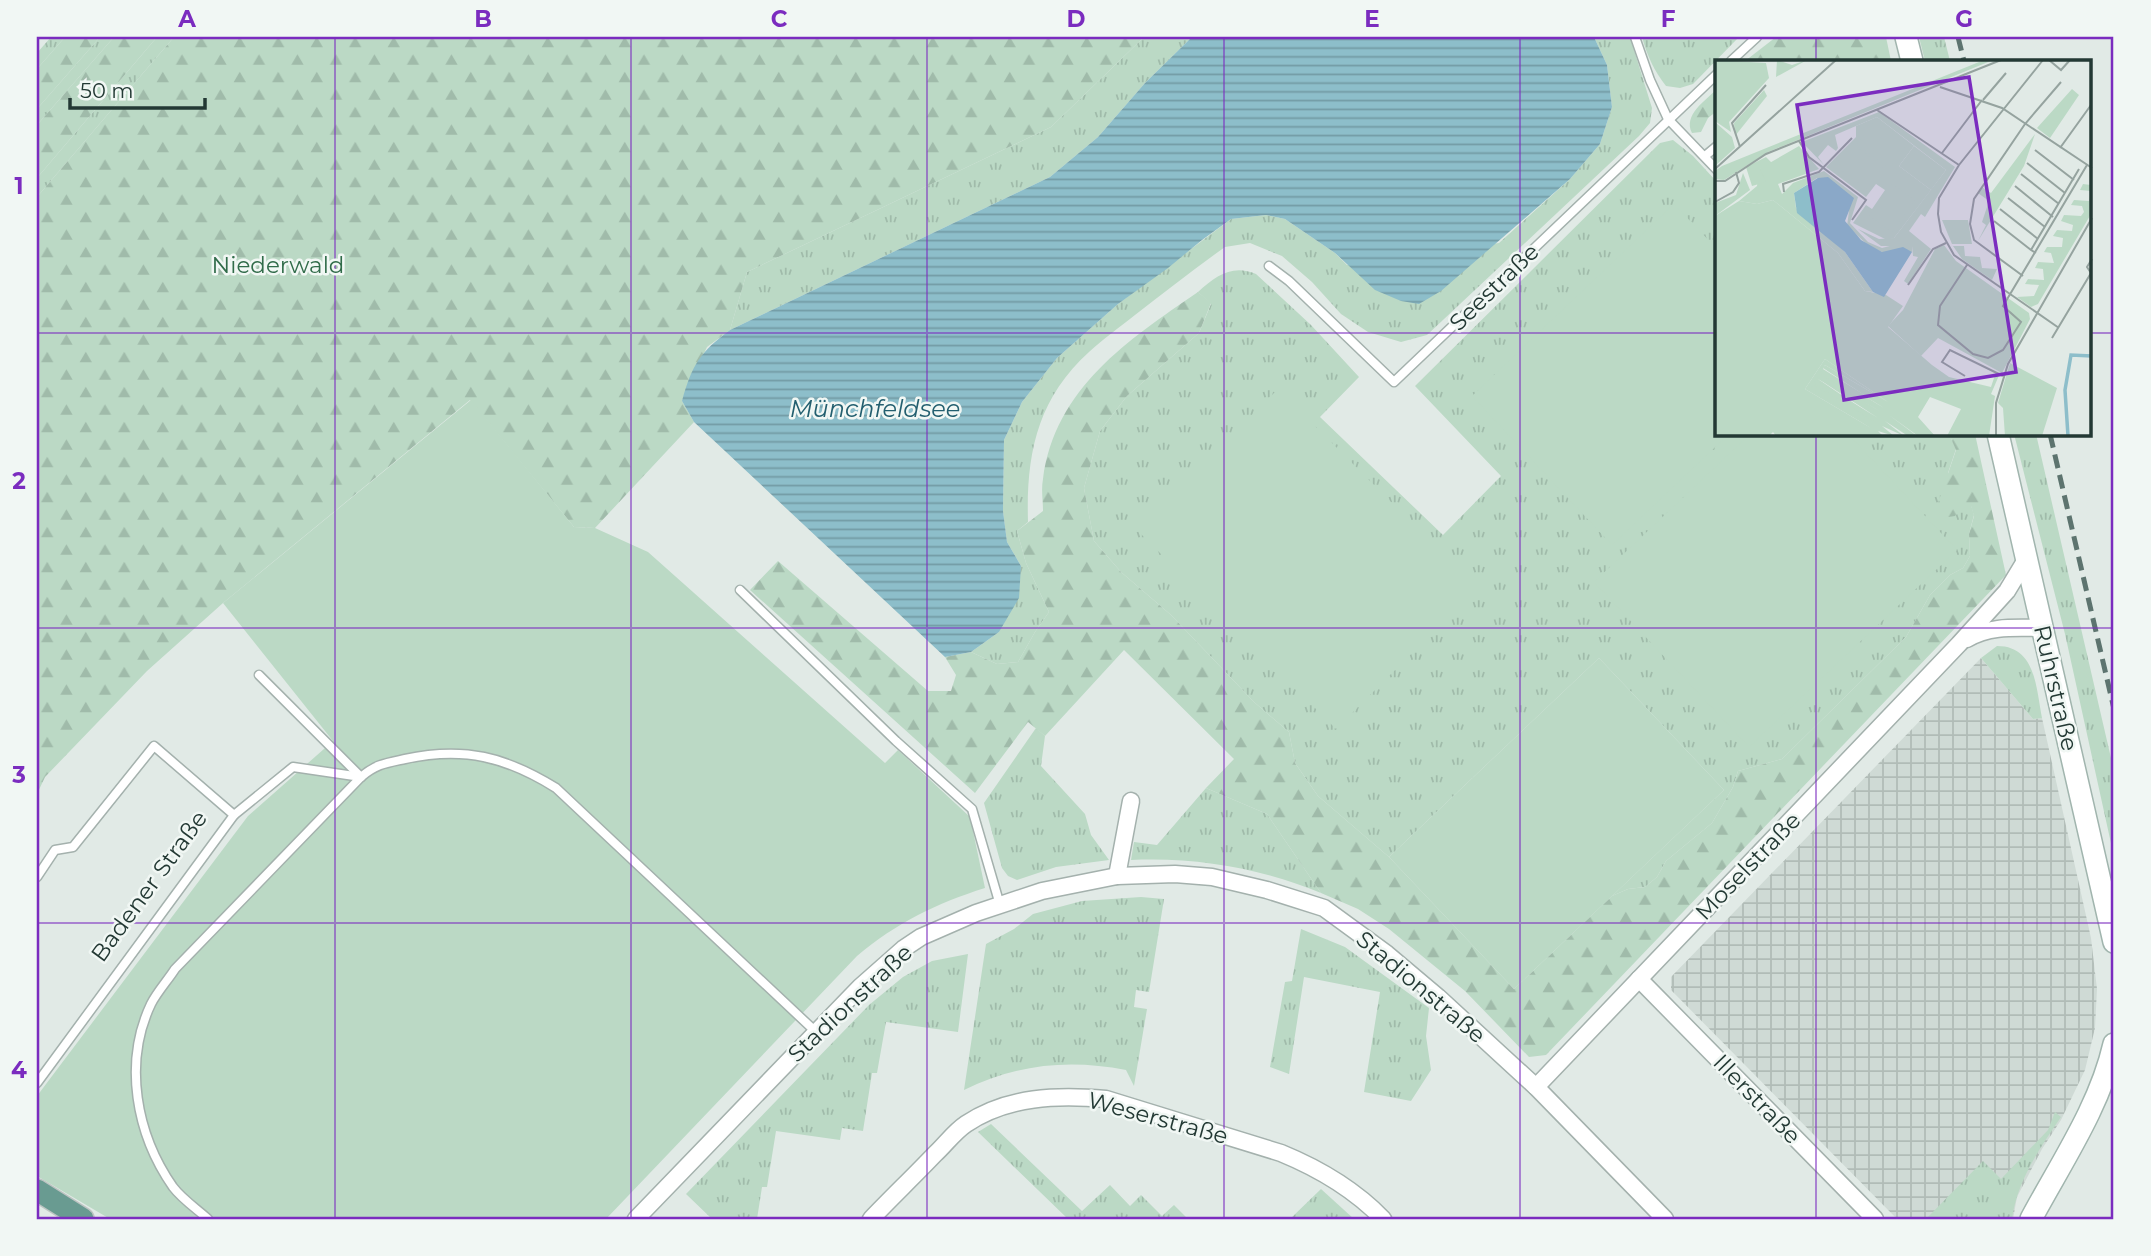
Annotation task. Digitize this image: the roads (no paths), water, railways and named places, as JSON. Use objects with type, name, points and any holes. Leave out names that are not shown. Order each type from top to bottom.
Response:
[{"type":"main road","points":[[37,1190],[83,1219]]},
{"type":"street","points":[[1906,37],[1912,60]]},
{"type":"street","name":"Ruhrstraße","points":[[1998,436],[2114,942]]},
{"type":"street","name":"Moselstraße","points":[[1536,1087],[1959,644],[2007,591],[2027,558]]},
{"type":"street","name":"Moselstraße","points":[[1959,644],[1978,632],[2043,628]]},
{"type":"street","points":[[1117,876],[1131,801]]},
{"type":"street","name":"Stadionstraße","points":[[636,1219],[860,986],[912,943],[955,922],[1000,905],[1064,886],[1117,876],[1175,874],[1212,877],[1267,890],[1324,908],[1387,954],[1438,997],[1536,1087],[1665,1219]]},
{"type":"street","name":"Illerstraße","points":[[1639,979],[1875,1219]]},
{"type":"street","points":[[2031,1219],[2101,1087],[2114,1044]]},
{"type":"street","name":"Weserstraße","points":[[871,1219],[964,1125],[991,1110],[1048,1097],[1106,1099],[1281,1153],[1309,1164],[1341,1182],[1383,1219]]},
{"type":"lane","points":[[1635,37],[1668,120],[1715,168]]},
{"type":"lane","points":[[1732,60],[1757,37]]},
{"type":"lane","name":"Seestraße","points":[[1269,266],[1289,281],[1394,382],[1715,76]]},
{"type":"lane","points":[[1705,156],[1715,148]]},
{"type":"lane","points":[[740,590],[896,741],[972,809],[1000,905]]},
{"type":"lane","points":[[259,675],[360,777]]},
{"type":"lane","name":"Badener Straße","points":[[37,877],[55,850],[73,847],[154,746],[234,815],[37,1083]]},
{"type":"lane","points":[[208,1219],[174,1188],[154,1152],[140,1115],[135,1075],[139,1038],[152,1003],[176,969],[374,765],[423,755],[464,752],[498,760],[530,772],[556,788],[816,1032]]},
{"type":"lane","points":[[234,815],[293,766],[360,777]]},
{"type":"water","name":"Münchfeldsee","points":[[1192,37],[1594,37],[1607,65],[1612,107],[1600,144],[1570,179],[1441,291],[1419,304],[1401,301],[1375,290],[1335,253],[1285,219],[1266,215],[1231,219],[1118,304],[1057,358],[1022,402],[1004,440],[1003,511],[1007,542],[1021,566],[1019,598],[999,632],[971,652],[945,657],[694,422],[682,401],[690,378],[698,360],[730,330],[1050,177],[1098,137],[1145,83]]},
{"type":"railway","points":[[1958,37],[1964,60]]},
{"type":"railway","points":[[2050,436],[2114,709]]},
{"type":"park label","name":"Niederwald","points":[[278,265]]}]
